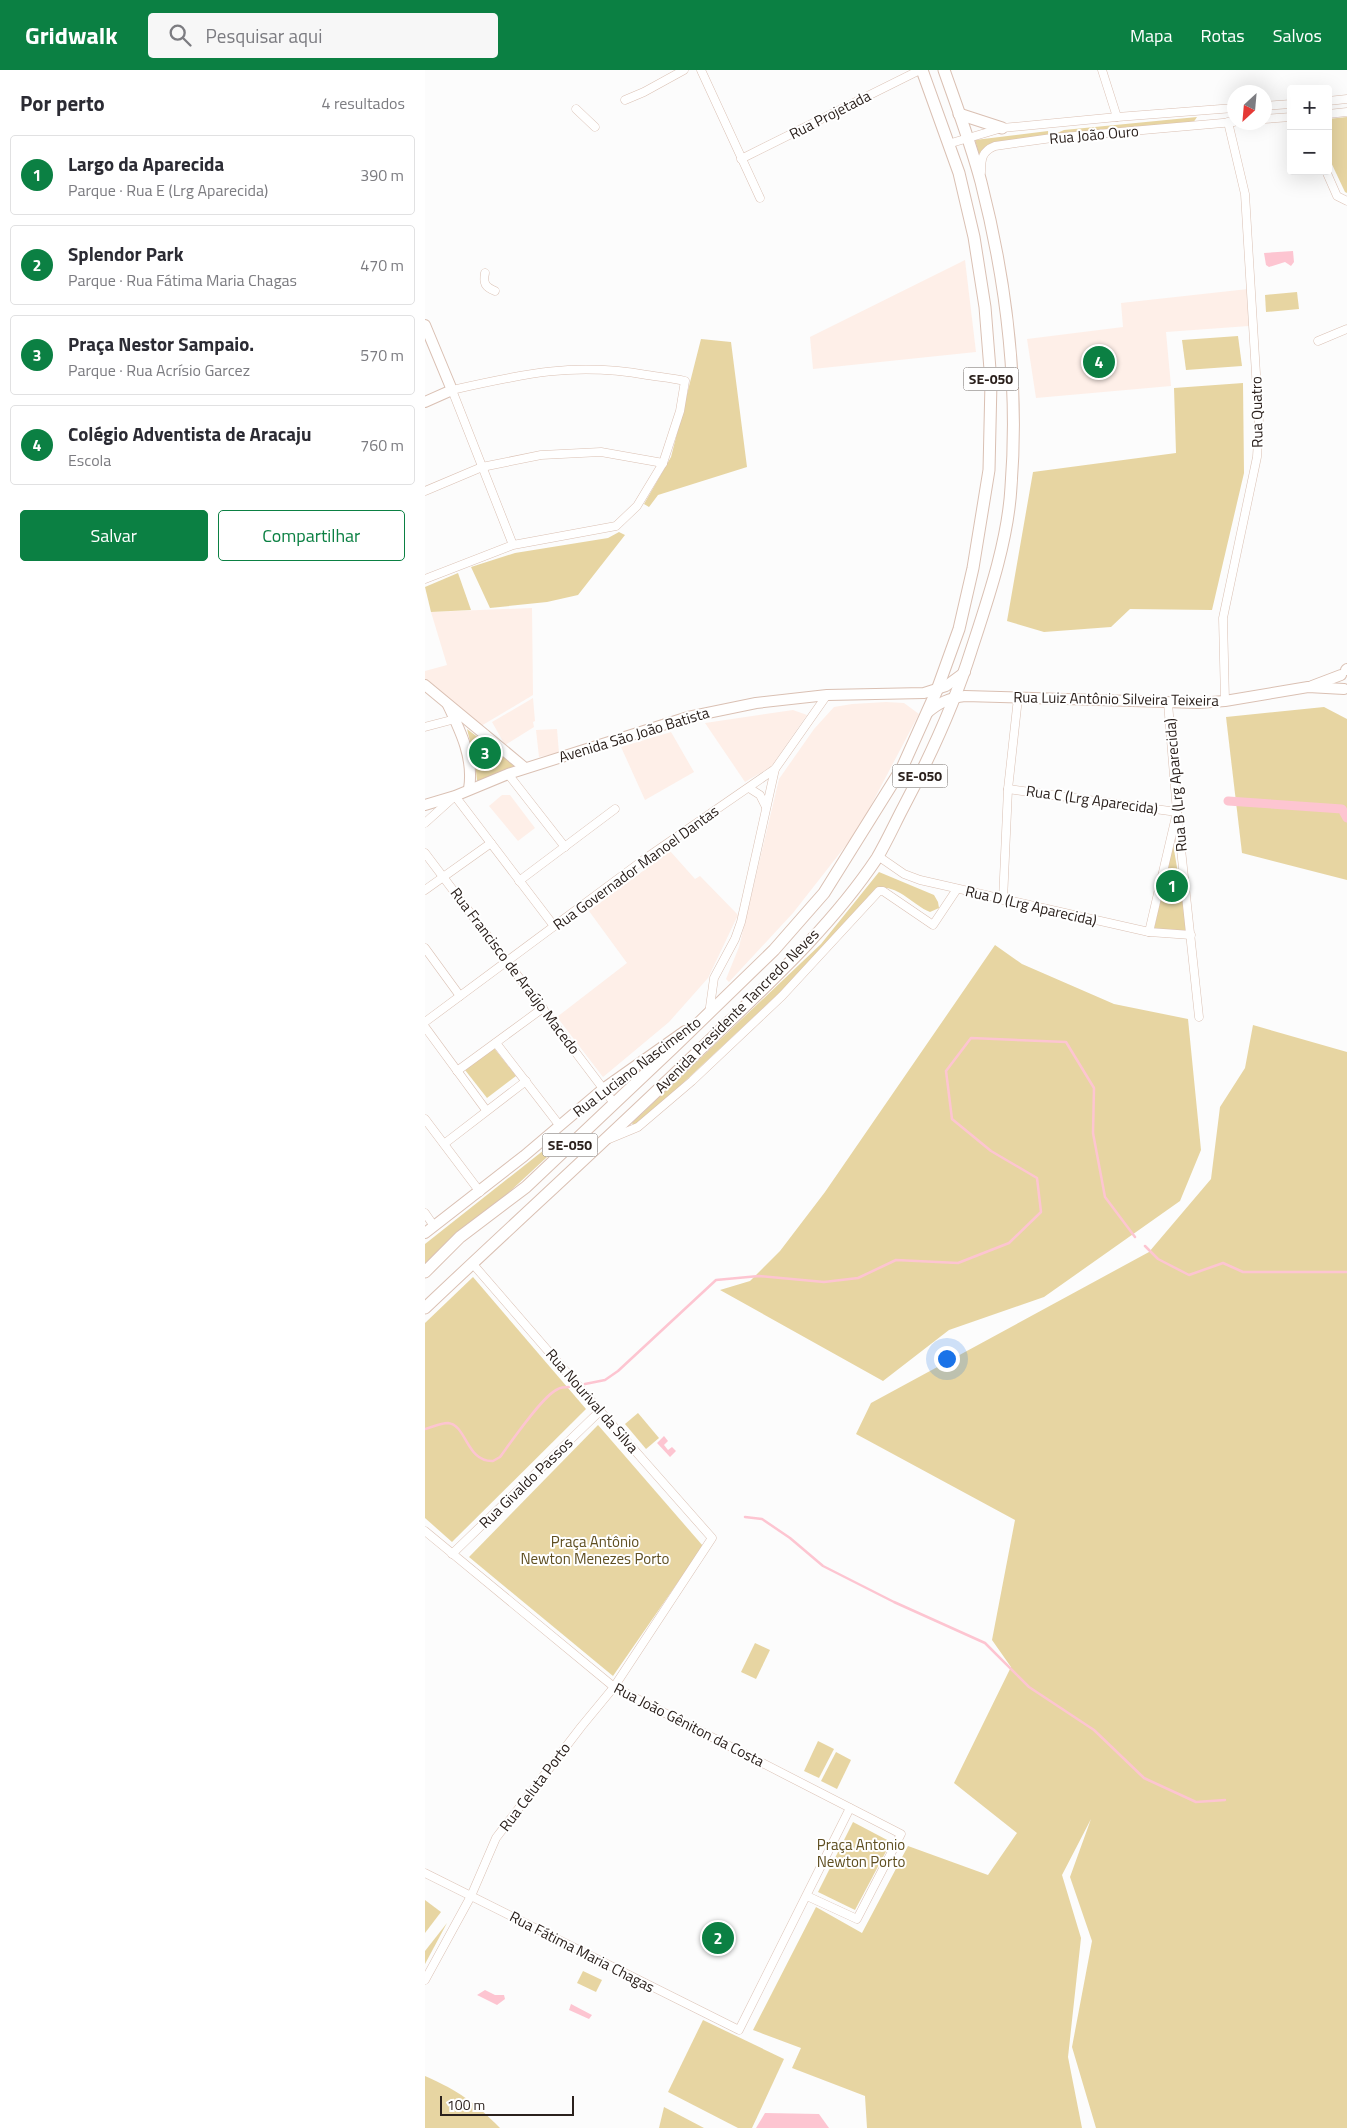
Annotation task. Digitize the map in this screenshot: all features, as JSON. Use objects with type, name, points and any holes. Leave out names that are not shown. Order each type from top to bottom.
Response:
[{"type":"main road","name":"Avenida Presidente Tancredo Neves","points":[[425,1272],[461,1238],[526,1187],[774,950],[824,893],[902,768],[937,690],[959,629],[973,568],[989,470],[991,382],[985,307],[974,237],[959,173],[921,70]]},
{"type":"main road","name":"Avenida Presidente Tancredo Neves","points":[[425,1308],[607,1140],[797,956],[878,856],[930,756],[956,697],[982,618],[1005,531],[1011,489],[1012,401],[1007,320],[993,237],[981,181],[944,70]]},
{"type":"main road","points":[[959,114],[1002,128]]},
{"type":"street","points":[[625,100],[645,92],[684,70]]},
{"type":"street","points":[[701,70],[760,198]]},
{"type":"street","name":"Rua Projetada","points":[[741,160],[921,70]]},
{"type":"street","points":[[1102,70],[1117,117]]},
{"type":"street","points":[[1332,101],[1347,99]]},
{"type":"street","points":[[1272,105],[1287,104]]},
{"type":"street","points":[[575,109],[595,127]]},
{"type":"street","name":"Rua João Ouro","points":[[948,144],[967,136],[1002,128],[1227,109]]},
{"type":"street","points":[[1195,112],[1200,117],[1197,124]]},
{"type":"street","points":[[1332,114],[1347,112]]},
{"type":"street","points":[[1272,118],[1287,117]]},
{"type":"street","name":"Rua João Ouro","points":[[981,181],[983,156],[989,148],[995,146],[1052,138],[1227,122]]},
{"type":"street","points":[[1052,124],[1049,133],[1052,138]]},
{"type":"street","name":"Rua Quatro","points":[[1225,701],[1223,618],[1259,441],[1245,194],[1233,130]]},
{"type":"street","points":[[1328,175],[1337,196],[1347,201]]},
{"type":"street","points":[[485,273],[484,283],[488,288],[495,291]]},
{"type":"street","points":[[425,325],[513,545]]},
{"type":"street","points":[[1318,340],[1347,329]]},
{"type":"street","points":[[425,402],[451,390],[529,373],[573,368],[627,371],[685,382],[681,411],[663,463],[637,506],[616,526],[604,530],[513,545],[425,579]]},
{"type":"street","points":[[425,491],[482,467],[541,454],[589,452],[614,454],[663,463]]},
{"type":"street","points":[[1308,688],[1345,671]]},
{"type":"street","points":[[1345,671],[1341,685],[1346,689]]},
{"type":"street","name":"Avenida São João Batista","points":[[425,805],[455,796],[525,768],[688,716],[756,703],[827,696],[924,693],[937,690],[965,672]]},
{"type":"street","points":[[425,685],[446,702],[459,718],[525,768]]},
{"type":"street","points":[[1308,688],[1346,689]]},
{"type":"street","name":"Rua Luiz Antônio Silveira Teixeira","points":[[927,713],[944,700],[956,697],[1168,703],[1225,701],[1308,688]]},
{"type":"street","name":"Rua Governador Manoel Dantas","points":[[425,1022],[646,858],[775,769],[827,696]]},
{"type":"street","points":[[1003,900],[1008,789],[1018,698]]},
{"type":"street","name":"Rua B (Lrg Aparecida)","points":[[1168,703],[1177,812],[1199,1017]]},
{"type":"street","points":[[425,727],[459,718]]},
{"type":"street","points":[[459,718],[469,757],[471,775],[469,789]]},
{"type":"street","points":[[709,1014],[714,978],[735,939],[741,922],[775,769]]},
{"type":"street","points":[[508,774],[565,847]]},
{"type":"street","points":[[749,788],[760,795],[767,807]]},
{"type":"street","name":"Rua C (Lrg Aparecida)","points":[[1008,789],[1177,812]]},
{"type":"street","points":[[425,823],[455,796],[554,926]]},
{"type":"street","points":[[519,881],[615,809]]},
{"type":"street","points":[[1149,932],[1177,812]]},
{"type":"street","points":[[425,890],[491,843]]},
{"type":"street","name":"Rua Francisco de Araújo Macedo","points":[[425,853],[614,1103]]},
{"type":"street","name":"Rua D (Lrg Aparecida)","points":[[878,856],[913,878],[1149,932],[1191,936]]},
{"type":"street","points":[[607,1140],[638,1127],[692,1080],[782,996],[879,891],[883,891],[933,925],[957,889]]},
{"type":"street","points":[[426,951],[460,996]]},
{"type":"street","points":[[457,1071],[543,1008]]},
{"type":"street","name":"Rua Luciano Nascimento","points":[[425,1233],[480,1192],[603,1089],[709,1014]]},
{"type":"street","points":[[425,1027],[486,1110]]},
{"type":"street","points":[[496,1043],[561,1126]]},
{"type":"street","points":[[443,1144],[526,1080]]},
{"type":"street","points":[[425,1119],[480,1192]]},
{"type":"street","points":[[425,1213],[434,1226]]},
{"type":"street","name":"Rua Nourival da Silva","points":[[472,1263],[599,1411],[713,1538]]},
{"type":"street","name":"Rua Givaldo Passos","points":[[451,1554],[599,1411]]},
{"type":"street","name":"Rua João Gêniton da Costa","points":[[425,1531],[614,1688],[901,1834],[857,1919],[807,1896]]},
{"type":"street","name":"Rua Celuta Porto","points":[[425,1980],[471,1896],[499,1834],[581,1727],[614,1688],[713,1538]]},
{"type":"street","points":[[807,1896],[850,1808]]},
{"type":"street","name":"Rua Fátima Maria Chagas","points":[[425,1873],[739,2030],[807,1896]]},
{"type":"shaded area","points":[[1293,251],[1294,262],[1291,266],[1285,262],[1269,267],[1266,265],[1264,253]]},
{"type":"shaded area","points":[[965,260],[976,352],[813,369],[810,337]]},
{"type":"shaded area","points":[[1248,289],[1249,326],[1166,332],[1171,386],[1036,398],[1027,339],[1123,327],[1121,303]]},
{"type":"shaded area","points":[[532,608],[533,695],[481,726],[425,679],[425,671],[447,665],[431,612]]},
{"type":"shaded area","points":[[533,698],[534,727],[505,745],[492,722]]},
{"type":"shaded area","points":[[886,702],[904,703],[919,714],[858,830],[793,913],[729,982],[726,979],[739,947],[779,779],[814,729],[834,707]]},
{"type":"shaded area","points":[[793,710],[807,715],[771,767],[745,782],[705,723]]},
{"type":"shaded area","points":[[557,729],[559,753],[539,757],[536,730]]},
{"type":"shaded area","points":[[671,732],[694,772],[645,800],[621,747]]},
{"type":"shaded area","points":[[502,795],[510,795],[535,828],[518,841],[489,806]]},
{"type":"shaded area","points":[[670,851],[695,879],[700,876],[738,915],[708,978],[669,1022],[603,1077],[557,1017],[627,963],[589,911]]},
{"type":"shaded area","points":[[664,1436],[668,1441],[664,1445],[668,1450],[672,1447],[676,1451],[670,1457],[657,1443]]},
{"type":"shaded area","points":[[485,1990],[495,1995],[504,1995],[505,1999],[497,2005],[477,1995]]},
{"type":"shaded area","points":[[571,2004],[592,2015],[589,2019],[569,2010]]},
{"type":"shaded area","points":[[765,2113],[819,2114],[829,2128],[756,2128]]},
{"type":"green space","points":[[1197,117],[1193,123],[1055,134],[1064,130]]},
{"type":"green space","points":[[1347,117],[1347,193],[1332,164],[1332,119]]},
{"type":"green space","points":[[1048,131],[1049,138],[990,144],[979,154],[975,140]]},
{"type":"green space","points":[[1297,292],[1299,309],[1266,312],[1265,295]]},
{"type":"green space","points":[[1238,336],[1242,366],[1186,370],[1182,340]]},
{"type":"green space","points":[[701,339],[731,342],[747,467],[658,495],[649,507],[644,504],[671,457]]},
{"type":"green space","points":[[1243,383],[1244,473],[1212,610],[1130,609],[1111,627],[1044,632],[1007,621],[1033,472],[1176,453],[1174,388]]},
{"type":"green space","points":[[619,532],[625,535],[578,595],[547,602],[490,608],[471,567],[515,553],[608,538]]},
{"type":"green space","points":[[458,573],[471,610],[431,612],[425,587]]},
{"type":"green space","points":[[1324,707],[1347,719],[1347,880],[1242,853],[1226,717]]},
{"type":"green space","points":[[467,729],[517,767],[477,781],[475,762]]},
{"type":"green space","points":[[1173,844],[1188,932],[1154,929]]},
{"type":"green space","points":[[879,872],[934,895],[939,908],[930,912],[898,892],[891,889],[876,888],[823,952],[635,1128],[632,1123],[821,944]]},
{"type":"green space","points":[[995,945],[1022,964],[1114,1004],[1188,1019],[1201,1150],[1180,1201],[1044,1297],[949,1330],[883,1381],[720,1290],[750,1281],[780,1251],[825,1192]]},
{"type":"green space","points":[[1253,1025],[1347,1052],[1347,2128],[1096,2128],[1072,2047],[1092,1941],[1070,1877],[1091,1819],[1062,1875],[1081,1938],[1068,2057],[1082,2128],[867,2128],[865,2096],[792,2068],[801,2048],[753,2030],[816,1907],[862,1933],[908,1846],[988,1875],[1017,1833],[954,1783],[1011,1667],[992,1640],[1015,1520],[856,1434],[871,1403],[1149,1252],[1211,1179],[1220,1107],[1245,1068]]},
{"type":"green space","points":[[494,1048],[516,1076],[487,1098],[465,1070]]},
{"type":"green space","points":[[560,1145],[425,1270],[425,1244],[549,1146]]},
{"type":"green space","points":[[473,1277],[586,1409],[452,1542],[425,1518],[425,1323]]},
{"type":"green space","points":[[638,1413],[659,1438],[646,1449],[625,1424]]},
{"type":"green space","name":"Praça Antônio Newton Menezes Porto","points":[[598,1425],[703,1546],[613,1676],[469,1557]]},
{"type":"green space","points":[[755,1643],[770,1650],[756,1679],[741,1672]]},
{"type":"green space","points":[[818,1741],[834,1749],[819,1778],[804,1771]]},
{"type":"green space","points":[[836,1752],[851,1760],[837,1789],[821,1781]]},
{"type":"green space","name":"Praça Antonio Newton Porto","points":[[853,1822],[891,1842],[855,1910],[818,1892]]},
{"type":"green space","points":[[425,1900],[441,1912],[425,1933]]},
{"type":"green space","points":[[447,1923],[425,1964],[425,1951]]},
{"type":"green space","points":[[730,1928],[720,1944],[709,1944],[715,1931]]},
{"type":"green space","points":[[583,1971],[602,1980],[596,1992],[577,1983]]},
{"type":"green space","points":[[703,2020],[784,2059],[752,2128],[738,2128],[668,2092]]},
{"type":"green space","points":[[425,2076],[465,2098],[500,2128],[425,2128]]},
{"type":"green space","points":[[664,2107],[704,2128],[659,2128]]},
{"type":"waterway","points":[[1228,801],[1342,809],[1347,818]]},
{"type":"waterway","points":[[585,1384],[605,1380],[618,1371],[716,1280],[759,1276],[824,1282],[858,1278],[896,1260],[958,1263],[1009,1243],[1041,1212],[1037,1178],[991,1151],[952,1119],[946,1071],[971,1038],[1066,1042],[1094,1088],[1093,1133],[1105,1197],[1135,1237]]},
{"type":"waterway","points":[[1145,1246],[1158,1259],[1189,1275],[1223,1263],[1243,1272],[1347,1272]]},
{"type":"waterway","points":[[425,1429],[445,1423],[454,1425],[477,1456],[484,1460],[493,1461],[500,1457],[544,1400],[559,1388],[569,1387]]},
{"type":"waterway","points":[[745,1517],[762,1519],[790,1538],[823,1566],[894,1602],[985,1643],[1029,1687],[1094,1730],[1144,1778],[1196,1802],[1225,1800]]},
{"type":"place","name":"Colégio Adventista de Aracaju","points":[[1099,362]]},
{"type":"place","name":"Praça Nestor Sampaio.","points":[[485,753]]},
{"type":"place","name":"Largo da Aparecida","points":[[1172,886]]},
{"type":"place","name":"Splendor Park","points":[[718,1938]]}]
